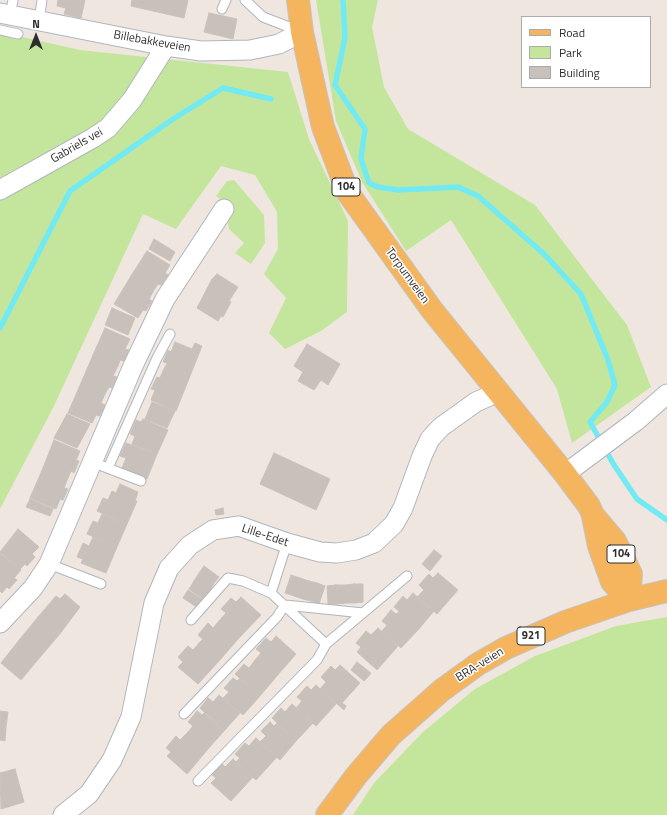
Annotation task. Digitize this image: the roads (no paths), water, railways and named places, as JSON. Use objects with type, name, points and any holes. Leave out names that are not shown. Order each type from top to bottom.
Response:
[{"type":"main road","name":"Torpumveien","points":[[298,0],[302,32],[323,127],[348,193],[428,304],[565,474],[593,515],[615,541],[631,574],[630,600]]},
{"type":"main road","name":"BRA-veien","points":[[332,811],[356,776],[391,735],[442,690],[478,664],[506,648],[558,624],[630,600],[667,591]]},
{"type":"street","name":"Billebakkeveien","points":[[6,15],[166,46],[201,51],[250,50],[279,44],[302,32]]},
{"type":"street","name":"Gabriels vei","points":[[0,190],[93,138],[108,128],[132,100],[166,46]]},
{"type":"street","points":[[0,623],[33,588],[49,564],[100,465],[119,398],[132,366],[165,299],[224,209]]},
{"type":"street","name":"Lille-Edet","points":[[63,815],[89,794],[112,760],[131,717],[154,603],[169,568],[190,545],[213,530],[239,526],[287,543],[320,552],[337,553],[356,550],[374,543],[385,535],[397,519],[430,439],[441,427],[476,402],[498,392]]},
{"type":"street","points":[[565,474],[636,421],[667,394]]},
{"type":"lane","points":[[39,21],[42,0]]},
{"type":"lane","points":[[222,9],[226,0]]},
{"type":"lane","points":[[245,0],[263,17],[302,32]]},
{"type":"lane","points":[[6,15],[18,34]]},
{"type":"lane","points":[[141,481],[100,465],[136,406],[170,334]]},
{"type":"lane","points":[[119,398],[136,406]]},
{"type":"lane","points":[[271,593],[287,543]]},
{"type":"lane","points":[[49,564],[101,584]]},
{"type":"lane","points":[[198,781],[318,660],[326,644],[407,576]]},
{"type":"lane","points":[[191,620],[228,578],[243,581],[271,593],[326,644]]},
{"type":"lane","points":[[285,605],[363,613]]},
{"type":"lane","points":[[184,714],[276,617],[285,605]]},
{"type":"waterway","points":[[343,0],[345,38],[335,85],[365,129],[361,159],[369,183],[378,187],[398,190],[458,187],[478,196],[544,254],[581,294],[608,360],[615,385],[607,402],[590,422],[614,465],[637,499],[667,520]]},
{"type":"waterway","points":[[0,328],[70,191],[173,119],[223,88],[271,99]]}]
